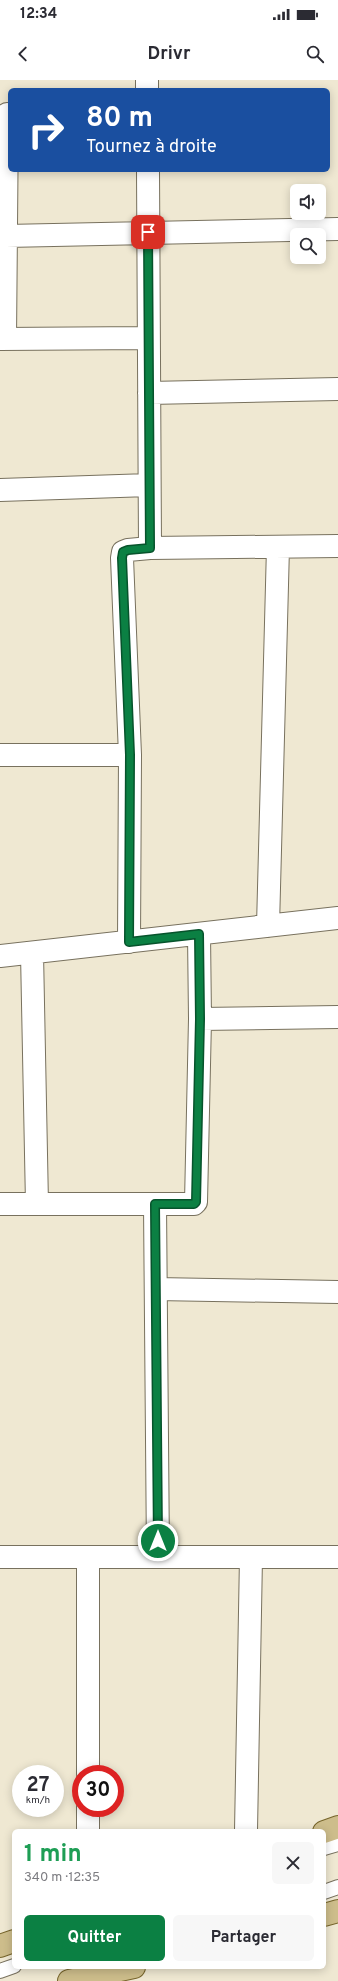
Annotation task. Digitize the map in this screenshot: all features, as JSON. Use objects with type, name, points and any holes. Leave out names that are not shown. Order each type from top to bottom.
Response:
[{"type":"main road","points":[[326,1831],[338,1827]]},
{"type":"main road","points":[[326,1914],[338,1910]]},
{"type":"main road","points":[[0,1946],[12,1942]]},
{"type":"main road","points":[[69,1981],[131,1972]]},
{"type":"street","points":[[6,114],[6,236],[3,339],[148,338]]},
{"type":"street","points":[[148,172],[150,548]]},
{"type":"street","points":[[6,236],[338,229]]},
{"type":"street","points":[[149,393],[338,389]]},
{"type":"street","points":[[0,490],[149,485]]},
{"type":"street","points":[[129,942],[130,755],[122,558],[123,552],[128,550],[150,548],[338,546]]},
{"type":"street","points":[[268,926],[278,547]]},
{"type":"street","points":[[0,755],[130,755]]},
{"type":"street","points":[[0,956],[338,918]]},
{"type":"street","points":[[0,1204],[194,1204],[196,1202],[200,1019],[199,934]]},
{"type":"street","points":[[32,953],[38,1204]]},
{"type":"street","points":[[200,1019],[338,1016]]},
{"type":"street","points":[[155,1204],[158,1557]]},
{"type":"street","points":[[156,1289],[338,1292]]},
{"type":"street","points":[[0,1557],[338,1557]]},
{"type":"street","points":[[88,1557],[88,1765]]},
{"type":"street","points":[[246,1829],[251,1557]]},
{"type":"street","points":[[88,1817],[88,1829]]},
{"type":"lane","points":[[326,1847],[338,1844]]},
{"type":"lane","points":[[326,1891],[338,1888]]},
{"type":"lane","points":[[0,1971],[12,1967]]},
{"type":"route","points":[[148,232],[150,548],[128,550],[123,552],[122,558],[130,755],[129,942],[199,934],[200,1005],[196,1202],[194,1204],[155,1204],[158,1541]]}]
